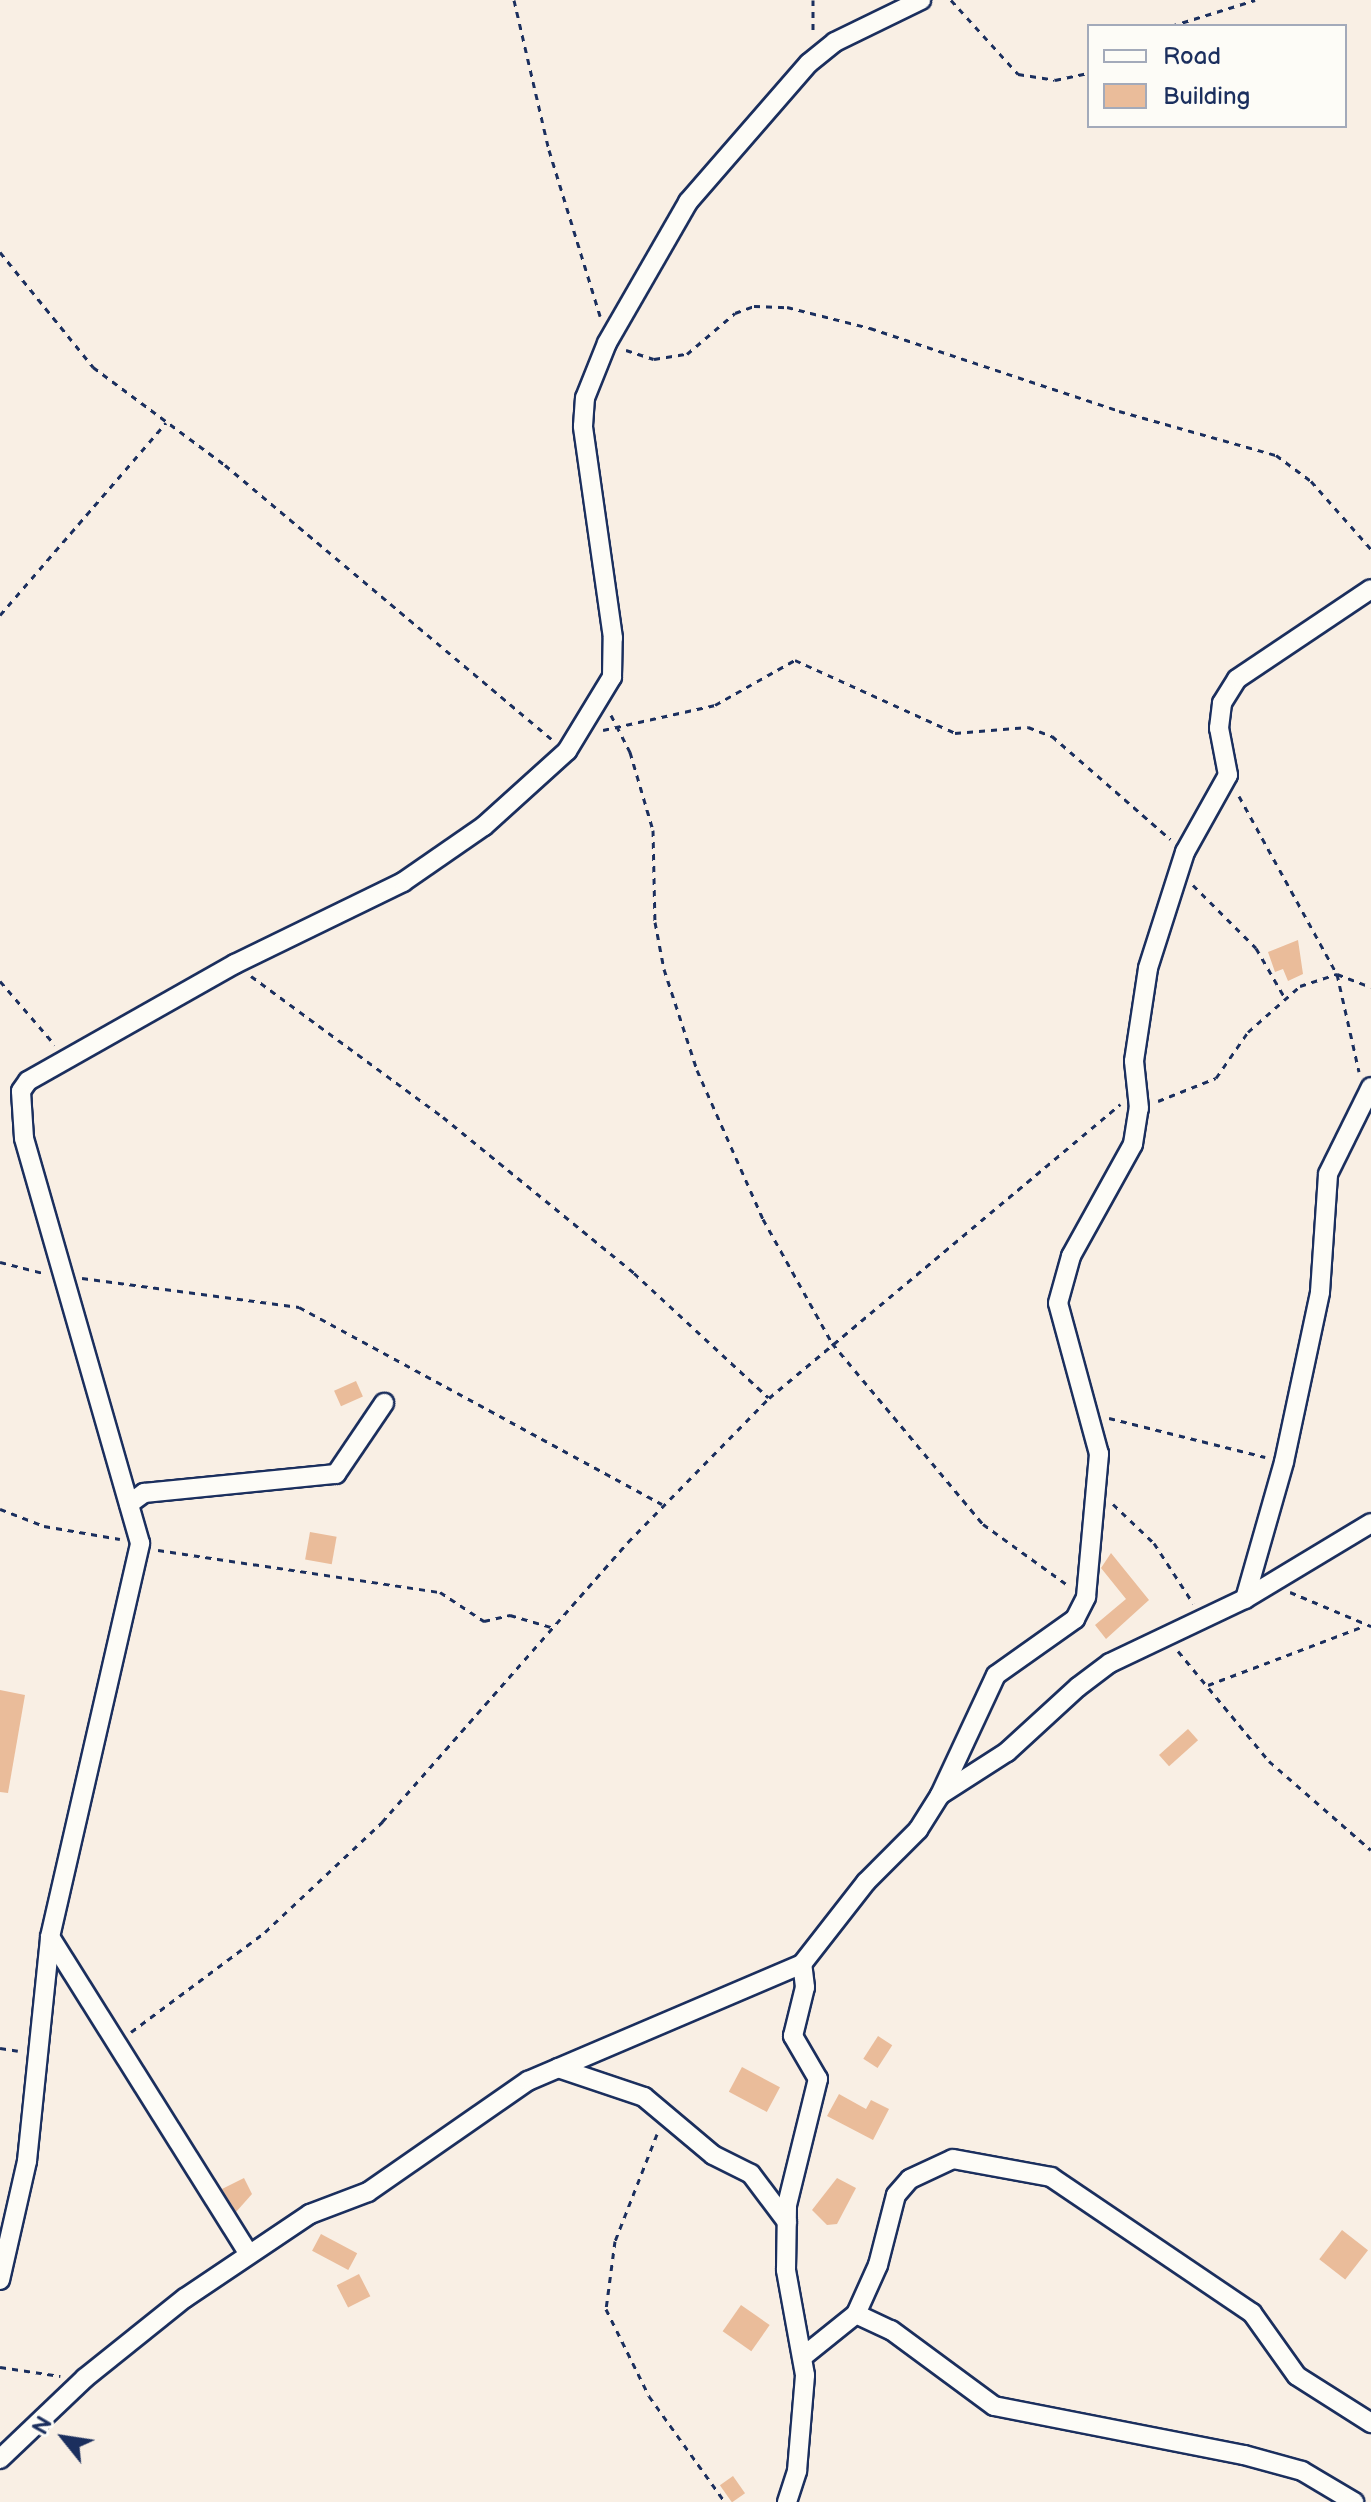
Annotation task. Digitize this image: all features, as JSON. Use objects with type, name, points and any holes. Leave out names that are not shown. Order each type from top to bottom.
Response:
[{"type":"street","points":[[0,2280],[27,2161],[50,1937],[140,1543],[18,1103],[28,1081],[235,964],[403,882],[484,826],[567,751],[583,730],[612,677],[613,638],[583,426],[585,398],[607,343],[688,202],[809,63],[835,42],[921,0]]},
{"type":"street","points":[[0,2459],[85,2378],[248,2253],[310,2214],[368,2192],[558,2068],[758,1988],[802,1964],[866,1882],[918,1830],[940,1795],[996,1675],[1075,1619],[1086,1597],[1099,1490],[1092,1415],[1067,1351],[1058,1303],[1071,1256],[1133,1144],[1139,1108],[1134,1061],[1148,968],[1185,852],[1228,775],[1219,728],[1222,703],[1237,679],[1371,589]]},
{"type":"street","points":[[1245,1599],[1284,1462],[1320,1292],[1328,1174],[1367,1093]]},
{"type":"street","points":[[129,1504],[144,1493],[163,1490],[336,1474],[384,1403]]},
{"type":"street","points":[[940,1795],[1007,1752],[1110,1663],[1245,1599],[1371,1523]]},
{"type":"street","points":[[50,1937],[248,2253]]},
{"type":"street","points":[[787,2502],[797,2471],[805,2355],[787,2280],[787,2222],[791,2181],[818,2079],[793,2036],[805,1987],[802,1964]]},
{"type":"street","points":[[558,2068],[631,2088],[713,2155],[751,2174],[787,2222]]},
{"type":"street","points":[[805,2355],[856,2314],[878,2265],[896,2195],[910,2179],[953,2159],[1051,2177],[1252,2313],[1297,2376],[1371,2423]]},
{"type":"street","points":[[856,2314],[891,2330],[994,2406],[1244,2455],[1302,2471],[1354,2502]]},
{"type":"path","points":[[514,0],[549,150],[607,343],[654,359],[687,354],[735,313],[754,306],[787,307],[870,328],[1119,411],[1276,455],[1311,481],[1371,549]]},
{"type":"path","points":[[809,63],[813,0]]},
{"type":"path","points":[[951,0],[1018,74],[1055,80],[1087,73]]},
{"type":"path","points":[[1177,24],[1255,0]]},
{"type":"path","points":[[0,252],[93,367],[225,465],[567,751]]},
{"type":"path","points":[[0,615],[166,423]]},
{"type":"path","points":[[583,730],[619,730],[715,705],[795,660],[955,733],[1028,727],[1052,736],[1185,852]]},
{"type":"path","points":[[602,697],[645,793],[653,830],[655,922],[697,1070],[763,1219],[832,1343],[983,1524],[1086,1597]]},
{"type":"path","points":[[1228,775],[1337,974],[1350,1010],[1367,1093]]},
{"type":"path","points":[[1179,871],[1256,948],[1285,998]]},
{"type":"path","points":[[235,964],[443,1117],[634,1273],[769,1398]]},
{"type":"path","points":[[1139,1108],[1216,1078],[1240,1042],[1285,998],[1323,975],[1337,974],[1371,987]]},
{"type":"path","points":[[0,981],[67,1059]]},
{"type":"path","points":[[117,2042],[265,1932],[382,1822],[664,1505],[769,1398],[1137,1088]]},
{"type":"path","points":[[0,1262],[64,1276],[299,1307],[664,1505]]},
{"type":"path","points":[[1092,1415],[1284,1462]]},
{"type":"path","points":[[1099,1490],[1154,1543],[1203,1619]]},
{"type":"path","points":[[0,1509],[44,1526],[440,1592],[484,1621],[510,1615],[552,1628]]},
{"type":"path","points":[[1267,1586],[1364,1626]]},
{"type":"path","points":[[1208,1685],[1371,1626]]},
{"type":"path","points":[[1165,1636],[1269,1761],[1371,1850]]},
{"type":"path","points":[[663,2112],[615,2241],[606,2309],[649,2396],[725,2502]]},
{"type":"path","points":[[0,2367],[85,2378]]},
{"type":"building","points":[[1298,940],[1303,974],[1288,981],[1283,969],[1275,972],[1268,952]]},
{"type":"building","points":[[356,1381],[363,1397],[341,1406],[334,1391]]},
{"type":"building","points":[[310,1532],[337,1537],[332,1564],[305,1560]]},
{"type":"building","points":[[1111,1553],[1149,1600],[1106,1639],[1095,1625],[1126,1599],[1101,1568]]},
{"type":"building","points":[[0,1690],[25,1695],[8,1793],[0,1792]]},
{"type":"building","points":[[1188,1729],[1198,1740],[1169,1766],[1159,1755]]},
{"type":"building","points":[[878,2036],[892,2045],[878,2068],[863,2059]]},
{"type":"building","points":[[742,2067],[780,2087],[767,2112],[729,2092]]},
{"type":"building","points":[[839,2094],[866,2109],[871,2100],[889,2109],[873,2140],[827,2116]]},
{"type":"building","points":[[244,2178],[252,2194],[236,2212],[222,2189]]},
{"type":"building","points":[[837,2178],[856,2188],[837,2224],[827,2225],[812,2210]]},
{"type":"building","points":[[1342,2230],[1368,2250],[1345,2279],[1319,2259]]},
{"type":"building","points":[[321,2234],[357,2253],[348,2270],[312,2251]]},
{"type":"building","points":[[359,2274],[370,2296],[348,2308],[337,2285]]},
{"type":"building","points":[[741,2305],[770,2325],[751,2351],[723,2331]]},
{"type":"building","points":[[733,2476],[745,2493],[732,2502],[720,2485]]}]
